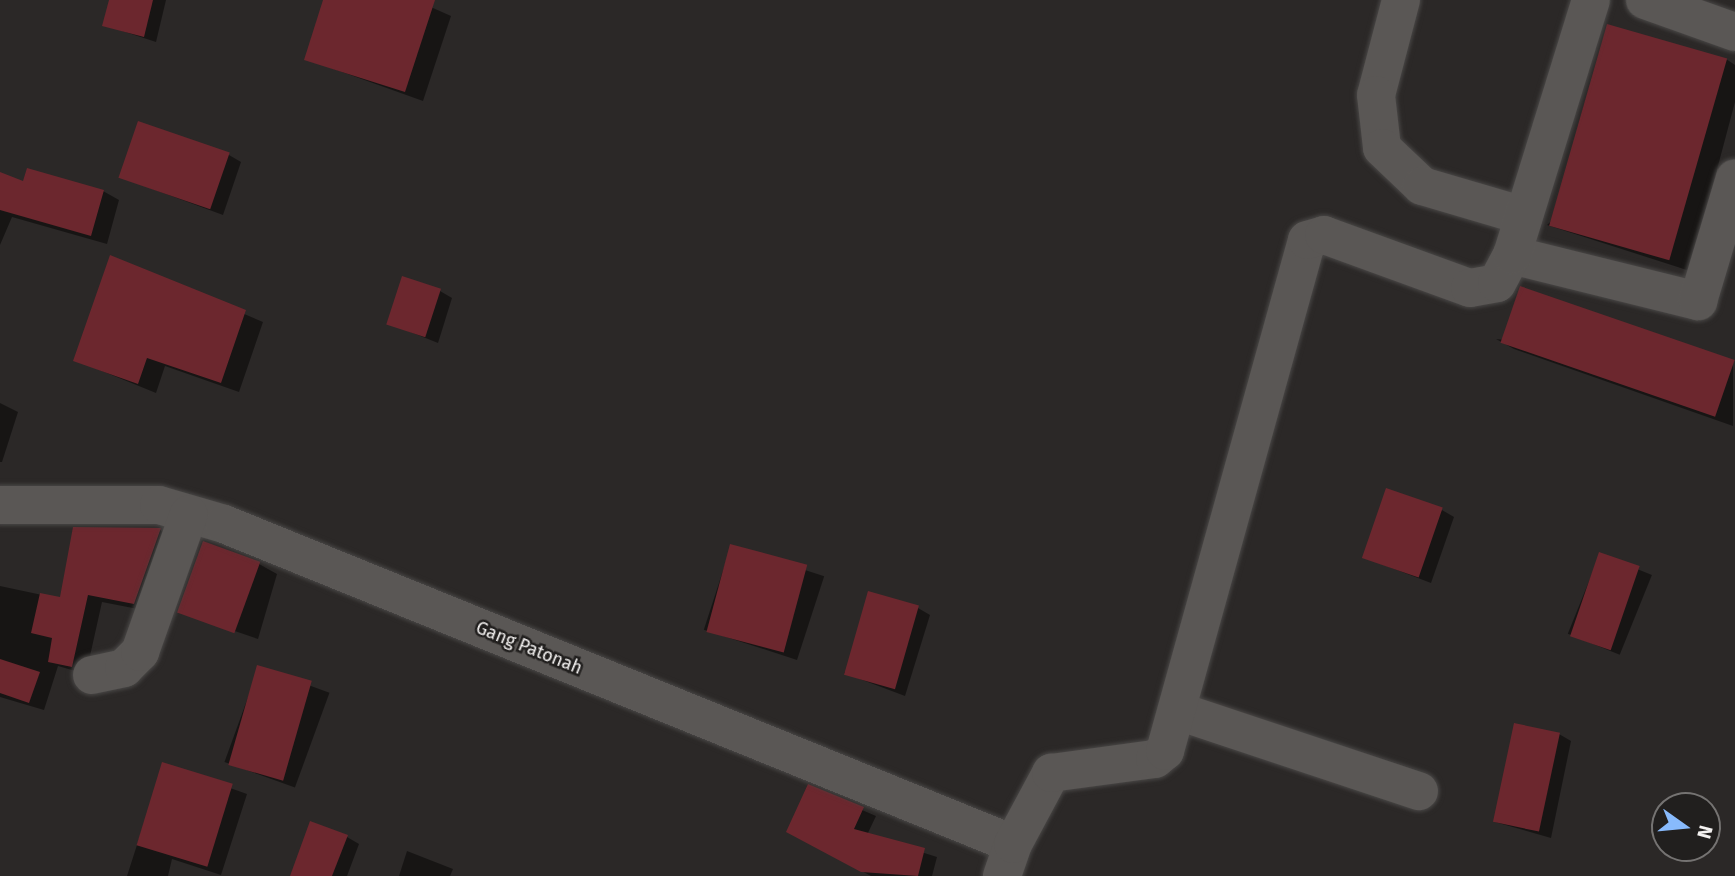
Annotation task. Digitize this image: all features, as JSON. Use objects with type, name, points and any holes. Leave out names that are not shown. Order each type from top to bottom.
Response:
[{"type":"street","points":[[1401,0],[1376,95],[1382,148],[1422,186],[1524,216]]},
{"type":"street","points":[[1008,860],[1051,773],[1154,759],[1165,751],[1307,240],[1324,235],[1471,288],[1497,283],[1512,255],[1591,0]]},
{"type":"street","points":[[1645,0],[1735,32]]},
{"type":"street","points":[[1512,255],[1698,301],[1735,178]]},
{"type":"street","name":"Gang Patonah","points":[[0,505],[159,505],[188,514],[1008,860]]},
{"type":"street","points":[[92,675],[124,668],[140,652],[188,514]]},
{"type":"street","points":[[1178,711],[1419,791]]},
{"type":"building","points":[[109,0],[153,0],[144,37],[102,26]]},
{"type":"building","points":[[323,0],[435,0],[405,92],[304,60]]},
{"type":"building","points":[[1607,24],[1727,58],[1669,260],[1549,226]]},
{"type":"building","points":[[138,121],[230,153],[210,209],[118,178]]},
{"type":"building","points":[[27,168],[104,190],[91,236],[0,210],[0,172],[23,181]]},
{"type":"building","points":[[110,255],[246,310],[221,383],[147,358],[138,384],[73,361]]},
{"type":"building","points":[[402,276],[441,289],[425,337],[386,325]]},
{"type":"building","points":[[1520,286],[1735,360],[1715,417],[1500,343]]},
{"type":"building","points":[[1386,488],[1443,508],[1419,578],[1362,558]]},
{"type":"building","points":[[73,527],[161,528],[134,604],[88,595],[72,667],[48,662],[52,638],[31,633],[40,593],[60,597]]},
{"type":"building","points":[[203,541],[260,562],[234,633],[177,612]]},
{"type":"building","points":[[730,544],[807,565],[784,653],[706,632]]},
{"type":"building","points":[[1599,552],[1640,566],[1611,650],[1570,636]]},
{"type":"building","points":[[868,591],[919,606],[895,689],[844,675]]},
{"type":"building","points":[[0,659],[40,672],[29,703],[0,693]]},
{"type":"building","points":[[257,665],[312,681],[283,781],[228,765]]},
{"type":"building","points":[[1514,723],[1560,733],[1539,832],[1493,822]]},
{"type":"building","points":[[162,762],[233,784],[207,867],[137,845]]},
{"type":"building","points":[[808,784],[864,807],[854,829],[925,848],[918,876],[861,872],[786,832]]},
{"type":"building","points":[[310,821],[348,835],[332,876],[290,876]]}]
